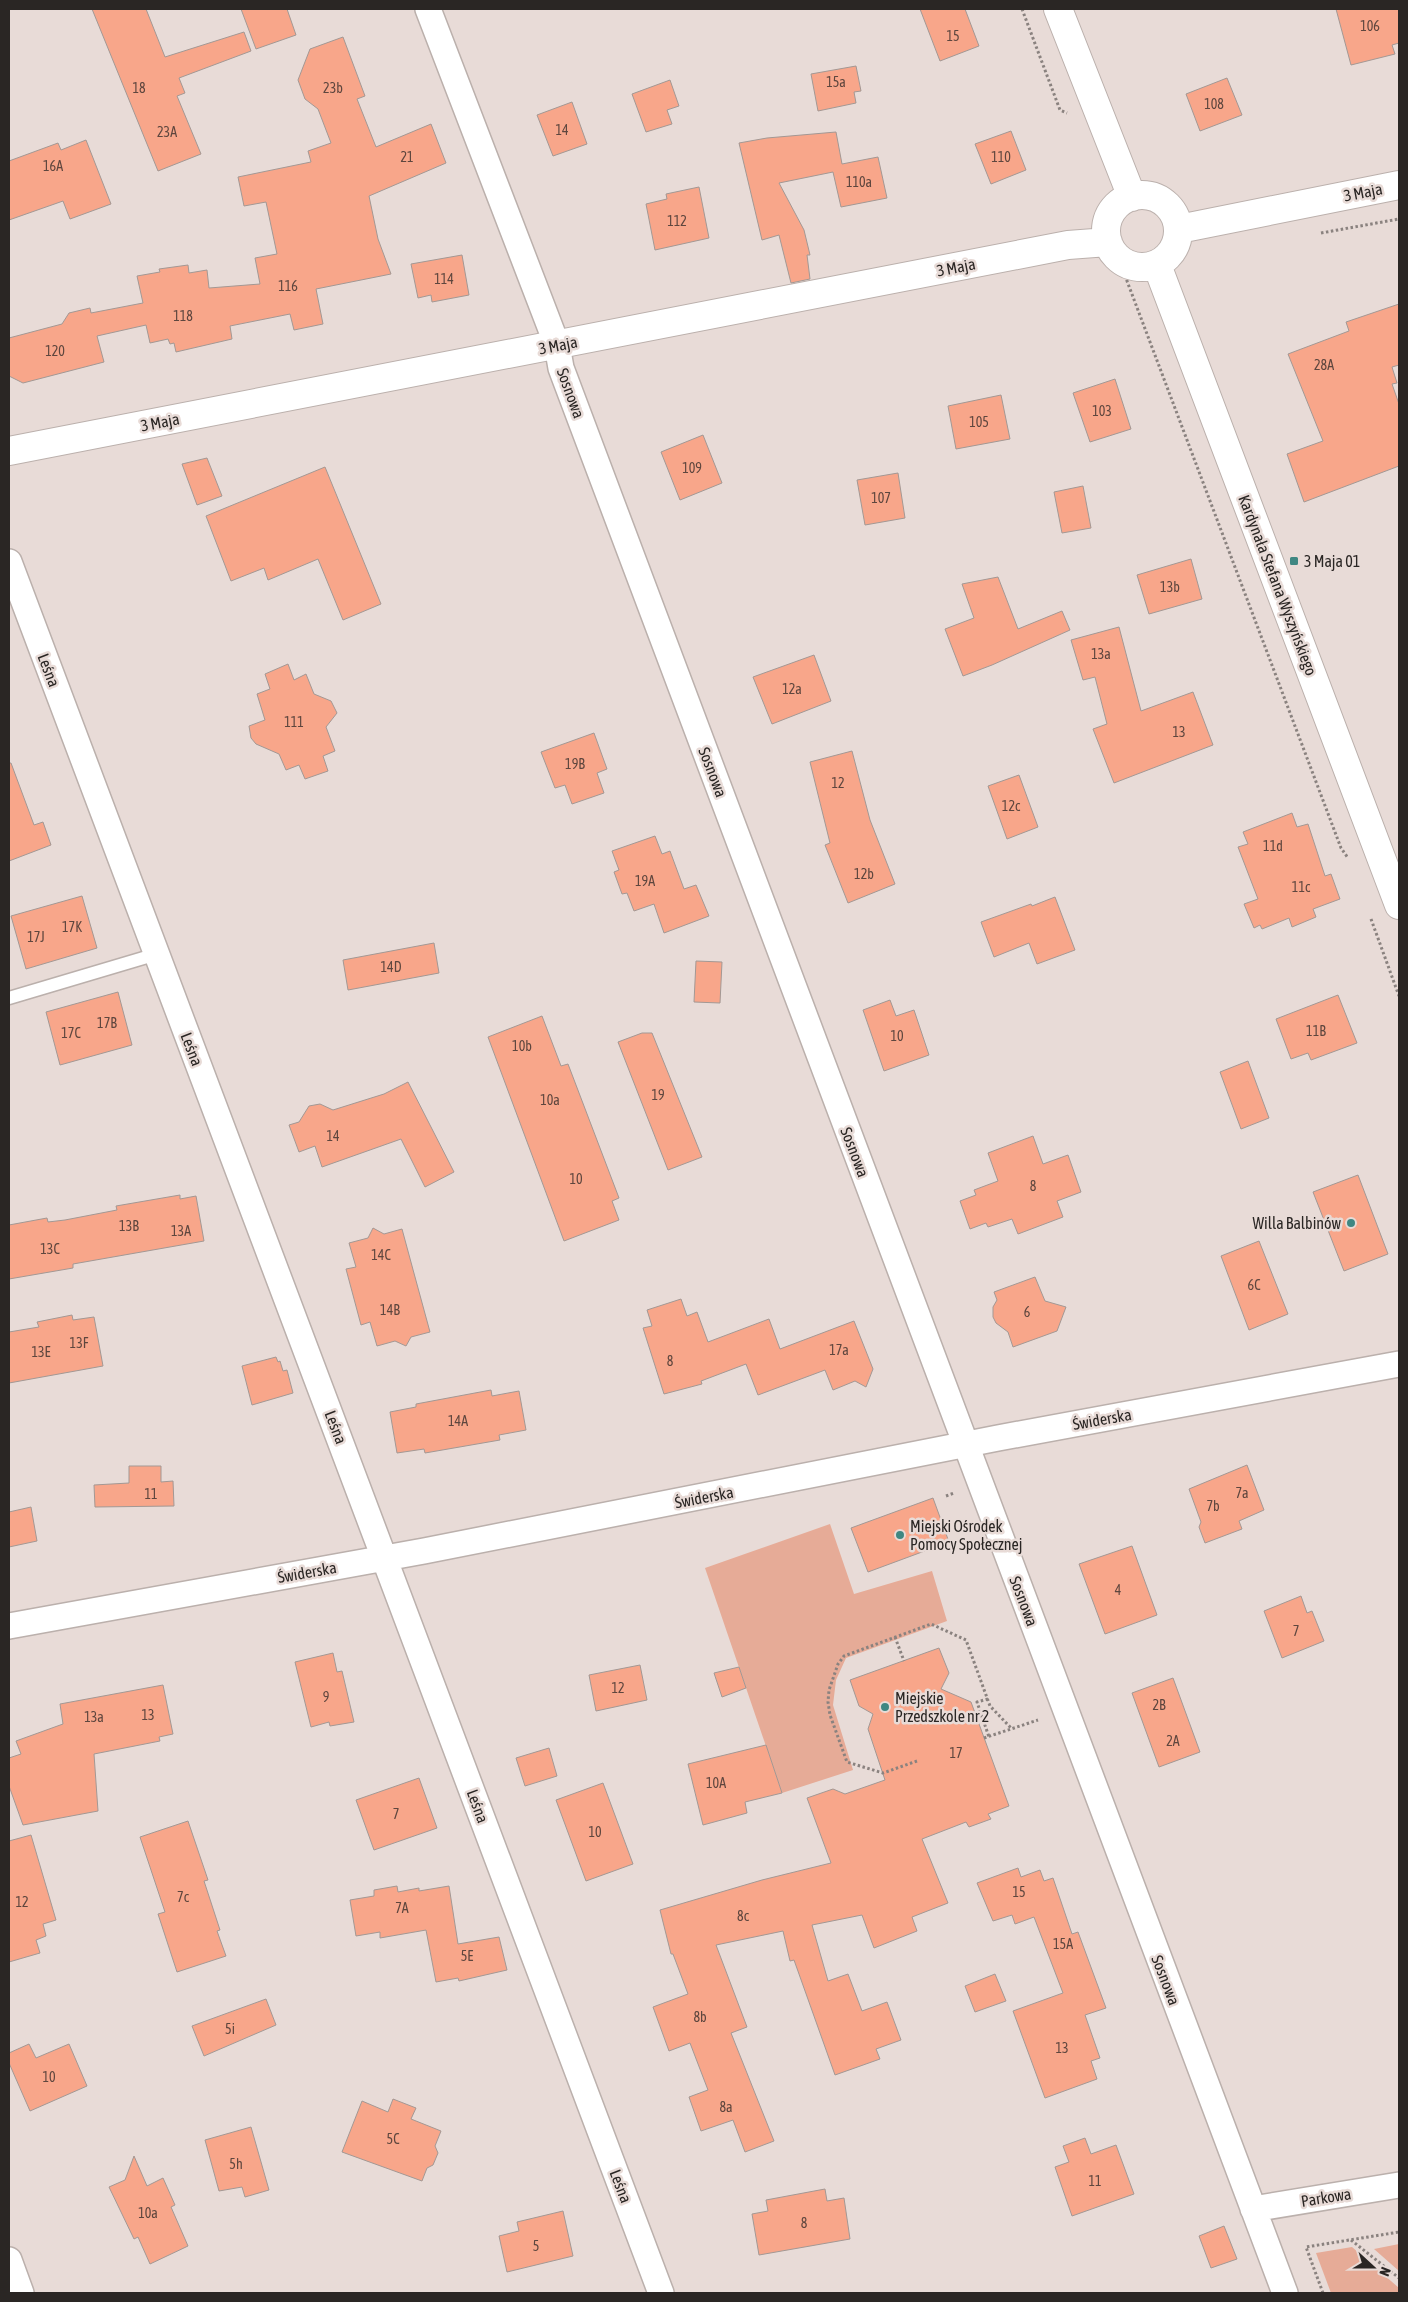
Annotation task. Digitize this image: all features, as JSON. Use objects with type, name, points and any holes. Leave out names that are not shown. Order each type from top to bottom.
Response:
[{"type":"street","name":"Sosnowa","points":[[428,9],[557,345],[561,368],[1285,2293]]},
{"type":"street","points":[[1058,9],[1132,197]]},
{"type":"street","name":"3 Maja","points":[[1179,229],[1399,185]]},
{"type":"street","points":[[1143,195],[1154,197],[1164,202],[1172,211],[1179,229],[1171,253],[1157,265],[1141,268],[1131,266],[1120,260],[1108,242],[1106,231],[1108,220],[1122,202],[1132,197],[1143,195]]},
{"type":"street","name":"3 Maja","points":[[9,451],[1068,246],[1108,242]]},
{"type":"street","name":"Kardynała Stefana Wyszyńskiego","points":[[1157,265],[1399,905]]},
{"type":"street","name":"Leśna","points":[[9,562],[661,2293]]},
{"type":"street","name":"Świderska","points":[[9,1626],[385,1558],[965,1445],[1399,1364]]},
{"type":"street","name":"Parkowa","points":[[1253,2209],[1399,2186]]},
{"type":"street","points":[[9,2260],[21,2293]]},
{"type":"lane","points":[[9,998],[157,954]]},
{"type":"path","points":[[1022,9],[1060,110]]},
{"type":"path","points":[[1127,281],[1341,848]]},
{"type":"path","points":[[1372,921],[1399,996]]},
{"type":"path","points":[[917,1761],[883,1773],[847,1762],[830,1715],[829,1690],[838,1664],[844,1656],[931,1624],[966,1640],[990,1706],[1012,1729]]},
{"type":"path","points":[[895,1637],[904,1661]]},
{"type":"path","points":[[988,1699],[977,1702],[986,1737],[1038,1720]]},
{"type":"path","points":[[1323,2293],[1306,2247],[1399,2232]]},
{"type":"path","points":[[1351,2240],[1399,2278]]},
{"type":"shaded area","points":[[830,1524],[854,1594],[932,1571],[947,1621],[846,1658],[836,1680],[833,1705],[853,1770],[782,1793],[705,1568]]},
{"type":"shaded area","points":[[1399,2244],[1399,2271],[1374,2249]]},
{"type":"shaded area","points":[[1352,2247],[1399,2288],[1399,2293],[1331,2293],[1316,2253]]},
{"type":"building","points":[[92,9],[146,9],[165,57],[244,32],[251,51],[179,78],[185,93],[177,96],[201,154],[158,171]]},
{"type":"building","points":[[241,9],[287,9],[296,35],[256,49]]},
{"type":"building","points":[[920,9],[965,9],[979,46],[940,61]]},
{"type":"building","points":[[1336,9],[1399,9],[1399,43],[1392,45],[1395,54],[1351,65]]},
{"type":"building","points":[[343,37],[365,96],[357,99],[376,147],[431,124],[446,163],[369,196],[378,239],[391,274],[316,289],[323,324],[294,330],[290,314],[230,326],[232,339],[176,352],[174,343],[170,344],[168,339],[150,343],[146,325],[97,336],[104,362],[23,383],[9,376],[9,338],[62,324],[69,313],[90,308],[91,313],[143,303],[137,276],[160,272],[159,269],[188,265],[189,273],[207,270],[209,288],[260,284],[255,258],[277,254],[266,202],[244,206],[238,177],[311,162],[308,151],[331,143],[318,109],[305,99],[298,80],[310,49]]},
{"type":"building","points":[[856,66],[861,91],[854,92],[856,103],[818,111],[811,74]]},
{"type":"building","points":[[1227,78],[1242,115],[1200,131],[1186,94]]},
{"type":"building","points":[[670,80],[679,106],[667,110],[672,124],[646,132],[632,94]]},
{"type":"building","points":[[572,102],[587,144],[553,156],[537,115]]},
{"type":"building","points":[[1011,131],[1026,170],[991,184],[975,144]]},
{"type":"building","points":[[836,132],[842,164],[878,157],[887,198],[841,207],[833,172],[779,183],[804,230],[810,255],[807,255],[810,279],[791,283],[779,235],[762,240],[739,143],[767,138]]},
{"type":"building","points":[[86,140],[111,204],[70,219],[63,201],[9,220],[9,161],[58,143],[61,150]]},
{"type":"building","points":[[699,187],[709,238],[655,250],[646,204],[667,199],[666,194]]},
{"type":"building","points":[[462,255],[469,295],[432,302],[431,295],[418,298],[411,264]]},
{"type":"building","points":[[1399,304],[1399,365],[1392,367],[1397,383],[1392,384],[1399,404],[1399,466],[1304,502],[1287,454],[1323,441],[1288,354],[1349,331],[1346,322]]},
{"type":"building","points":[[1115,379],[1131,429],[1090,442],[1073,393]]},
{"type":"building","points":[[1001,395],[1010,439],[956,449],[948,406]]},
{"type":"building","points":[[703,435],[722,483],[680,500],[661,452]]},
{"type":"building","points":[[207,458],[222,496],[197,505],[182,464]]},
{"type":"building","points":[[325,467],[381,604],[343,620],[318,559],[268,580],[264,568],[231,581],[206,516]]},
{"type":"building","points":[[898,473],[905,518],[865,525],[857,480]]},
{"type":"building","points":[[1083,486],[1091,528],[1062,533],[1054,492]]},
{"type":"building","points":[[1191,559],[1202,599],[1149,614],[1137,575]]},
{"type":"building","points":[[998,577],[1018,629],[1062,611],[1070,630],[963,676],[945,629],[974,618],[962,584]]},
{"type":"building","points":[[1119,627],[1141,711],[1193,692],[1213,745],[1114,783],[1093,729],[1107,724],[1095,677],[1083,680],[1071,640]]},
{"type":"building","points":[[814,655],[831,701],[772,724],[753,677]]},
{"type":"building","points":[[288,664],[294,680],[306,674],[314,694],[331,701],[337,713],[326,727],[335,751],[323,756],[328,771],[305,779],[299,765],[286,770],[279,754],[256,744],[251,738],[249,726],[265,720],[257,694],[270,689],[265,674]]},
{"type":"building","points":[[594,733],[607,769],[597,773],[604,793],[572,804],[565,785],[555,788],[541,752]]},
{"type":"building","points":[[852,751],[870,820],[895,884],[848,903],[825,845],[830,843],[810,762]]},
{"type":"building","points":[[9,763],[11,763],[34,825],[43,822],[51,845],[9,861]]},
{"type":"building","points":[[1019,775],[1038,827],[1007,839],[988,786]]},
{"type":"building","points":[[1292,813],[1297,827],[1308,824],[1325,876],[1331,874],[1340,899],[1313,909],[1316,917],[1292,927],[1289,918],[1262,929],[1260,925],[1254,928],[1244,904],[1258,899],[1238,847],[1248,844],[1243,832]]},
{"type":"building","points":[[655,836],[662,854],[670,851],[684,889],[696,885],[709,916],[664,933],[654,904],[634,911],[627,893],[622,894],[614,872],[619,870],[612,851]]},
{"type":"building","points":[[82,896],[97,948],[26,969],[11,916]]},
{"type":"building","points":[[1055,897],[1075,950],[1037,964],[1029,943],[994,957],[981,922]]},
{"type":"building","points":[[434,943],[439,973],[348,990],[343,960]]},
{"type":"building","points":[[696,961],[722,962],[720,1003],[694,1002]]},
{"type":"building","points":[[118,992],[132,1045],[60,1065],[46,1012]]},
{"type":"building","points":[[1338,995],[1357,1043],[1311,1060],[1308,1053],[1291,1059],[1276,1019]]},
{"type":"building","points":[[890,1000],[896,1016],[914,1010],[929,1055],[884,1071],[863,1010]]},
{"type":"building","points":[[542,1016],[561,1066],[568,1064],[619,1198],[612,1201],[619,1220],[564,1241],[488,1037]]},
{"type":"building","points":[[642,1033],[652,1033],[702,1157],[668,1170],[618,1042]]},
{"type":"building","points":[[1248,1061],[1269,1118],[1241,1129],[1220,1072]]},
{"type":"building","points":[[408,1082],[454,1172],[425,1187],[401,1139],[322,1167],[315,1146],[299,1152],[289,1125],[299,1122],[309,1106],[320,1104],[333,1110],[384,1094]]},
{"type":"building","points":[[1033,1136],[1043,1164],[1068,1155],[1081,1192],[1057,1201],[1063,1217],[1018,1234],[1012,1219],[988,1227],[986,1223],[970,1229],[960,1201],[976,1195],[974,1190],[998,1181],[988,1153]]},
{"type":"building","name":"Willa Balbinów","points":[[1358,1175],[1388,1254],[1344,1271],[1313,1192]]},
{"type":"building","points":[[180,1195],[180,1199],[196,1196],[204,1241],[73,1264],[73,1268],[9,1279],[9,1225],[47,1218],[48,1222],[65,1220],[117,1210],[116,1206]]},
{"type":"building","points":[[373,1228],[384,1234],[402,1229],[430,1332],[411,1337],[406,1346],[395,1341],[377,1346],[370,1322],[361,1325],[346,1269],[356,1267],[349,1243],[368,1238]]},
{"type":"building","points":[[1259,1241],[1288,1314],[1249,1330],[1221,1256]]},
{"type":"building","points":[[1035,1277],[1045,1301],[1066,1307],[1057,1331],[1013,1347],[1008,1332],[996,1323],[993,1317],[993,1307],[997,1300],[994,1292]]},
{"type":"building","points":[[681,1299],[687,1316],[697,1312],[708,1342],[769,1319],[780,1349],[854,1321],[873,1369],[866,1387],[855,1381],[833,1390],[825,1370],[758,1395],[746,1364],[701,1381],[702,1384],[664,1394],[643,1328],[652,1326],[647,1310]]},
{"type":"building","points":[[72,1315],[73,1320],[94,1317],[103,1366],[9,1383],[9,1332],[39,1327],[37,1322]]},
{"type":"building","points":[[276,1357],[278,1362],[280,1361],[283,1371],[287,1370],[293,1393],[252,1405],[242,1366]]},
{"type":"building","points":[[491,1390],[492,1396],[519,1391],[526,1430],[499,1435],[500,1440],[425,1453],[424,1449],[397,1453],[390,1412],[416,1407],[416,1404]]},
{"type":"building","points":[[1247,1465],[1264,1510],[1239,1521],[1242,1529],[1205,1543],[1199,1527],[1201,1522],[1189,1489]]},
{"type":"building","points":[[129,1466],[161,1466],[161,1482],[173,1481],[174,1506],[95,1507],[94,1485],[129,1483]]},
{"type":"building","name":"Miejski Ośrodek Pomocy Społecznej","points":[[933,1498],[949,1542],[868,1572],[851,1528]]},
{"type":"building","points":[[31,1507],[37,1541],[9,1547],[9,1512]]},
{"type":"building","points":[[1132,1546],[1157,1615],[1105,1634],[1079,1564]]},
{"type":"building","points":[[1301,1596],[1307,1613],[1312,1611],[1324,1641],[1282,1658],[1264,1611]]},
{"type":"building","points":[[939,1648],[949,1673],[941,1689],[971,1702],[1009,1806],[988,1814],[991,1819],[969,1827],[966,1822],[922,1839],[948,1903],[912,1917],[917,1931],[874,1948],[862,1915],[812,1925],[828,1981],[848,1974],[862,2011],[887,2002],[901,2040],[876,2049],[880,2059],[835,2075],[794,1960],[790,1961],[783,1931],[716,1945],[747,2027],[731,2033],[774,2141],[745,2152],[733,2120],[701,2131],[689,2097],[708,2090],[690,2043],[669,2051],[653,2007],[688,1994],[673,1954],[671,1954],[660,1910],[762,1880],[831,1863],[807,1798],[833,1789],[845,1794],[885,1780],[868,1729],[873,1714],[859,1706],[850,1680]]},
{"type":"building","points":[[333,1653],[337,1672],[342,1671],[354,1722],[330,1726],[329,1722],[311,1727],[295,1662]]},
{"type":"building","points":[[640,1665],[647,1700],[596,1711],[589,1675]]},
{"type":"building","points":[[739,1667],[746,1688],[722,1697],[714,1673]]},
{"type":"building","points":[[1173,1678],[1200,1752],[1159,1767],[1132,1693]]},
{"type":"building","points":[[163,1685],[173,1734],[159,1737],[160,1741],[94,1754],[98,1811],[23,1825],[9,1786],[9,1758],[21,1754],[16,1741],[63,1724],[60,1704]]},
{"type":"building","points":[[766,1745],[782,1793],[745,1802],[747,1813],[703,1825],[688,1764]]},
{"type":"building","points":[[549,1748],[557,1776],[525,1786],[516,1758]]},
{"type":"building","points":[[419,1778],[437,1828],[374,1850],[356,1800]]},
{"type":"building","points":[[603,1783],[633,1864],[586,1881],[556,1800]]},
{"type":"building","points":[[188,1821],[208,1880],[204,1881],[220,1930],[217,1931],[226,1956],[177,1972],[158,1914],[165,1912],[140,1837]]},
{"type":"building","points":[[31,1835],[56,1920],[43,1924],[46,1936],[36,1940],[40,1953],[9,1962],[9,1841]]},
{"type":"building","points":[[1018,1868],[1021,1877],[1040,1870],[1044,1881],[1053,1878],[1072,1934],[1078,1932],[1106,2008],[1085,2015],[1100,2058],[1091,2061],[1097,2079],[1045,2098],[1013,2011],[1063,1993],[1034,1917],[1015,1924],[1012,1915],[993,1921],[977,1883]]},
{"type":"building","points":[[397,1886],[398,1892],[419,1888],[419,1891],[449,1886],[458,1944],[499,1937],[507,1970],[459,1981],[458,1978],[436,1982],[426,1930],[380,1938],[380,1932],[356,1936],[350,1900],[374,1896],[374,1890]]},
{"type":"building","points":[[995,1974],[1006,2001],[975,2012],[965,1986]]},
{"type":"building","points":[[266,1999],[276,2025],[204,2056],[192,2026]]},
{"type":"building","points":[[29,2044],[36,2058],[69,2044],[87,2086],[30,2111],[9,2063],[9,2053]]},
{"type":"building","points":[[393,2099],[416,2108],[411,2119],[441,2131],[435,2146],[438,2153],[433,2165],[427,2168],[422,2181],[342,2152],[362,2101],[388,2112]]},
{"type":"building","points":[[251,2127],[269,2190],[245,2197],[242,2187],[219,2191],[205,2140]]},
{"type":"building","points":[[1085,2138],[1091,2154],[1116,2145],[1134,2194],[1072,2216],[1055,2167],[1069,2162],[1063,2146]]},
{"type":"building","points":[[134,2156],[147,2186],[163,2178],[175,2205],[171,2207],[188,2246],[150,2264],[138,2237],[134,2239],[109,2187],[125,2180]]},
{"type":"building","points":[[825,2189],[827,2201],[844,2198],[850,2239],[759,2255],[752,2214],[768,2211],[766,2200]]},
{"type":"building","points":[[563,2211],[573,2256],[507,2272],[499,2236],[519,2231],[517,2222]]},
{"type":"building","points":[[1224,2226],[1237,2259],[1211,2268],[1199,2236]]},
{"type":"place","name":"3 Maja 01","points":[[1294,561]]},
{"type":"place","name":"Willa Balbinów","points":[[1351,1223]]},
{"type":"place","name":"Miejski Ośrodek Pomocy Społecznej","points":[[900,1535]]},
{"type":"place","name":"Miejskie Przedszkole nr 2","points":[[885,1707]]}]
